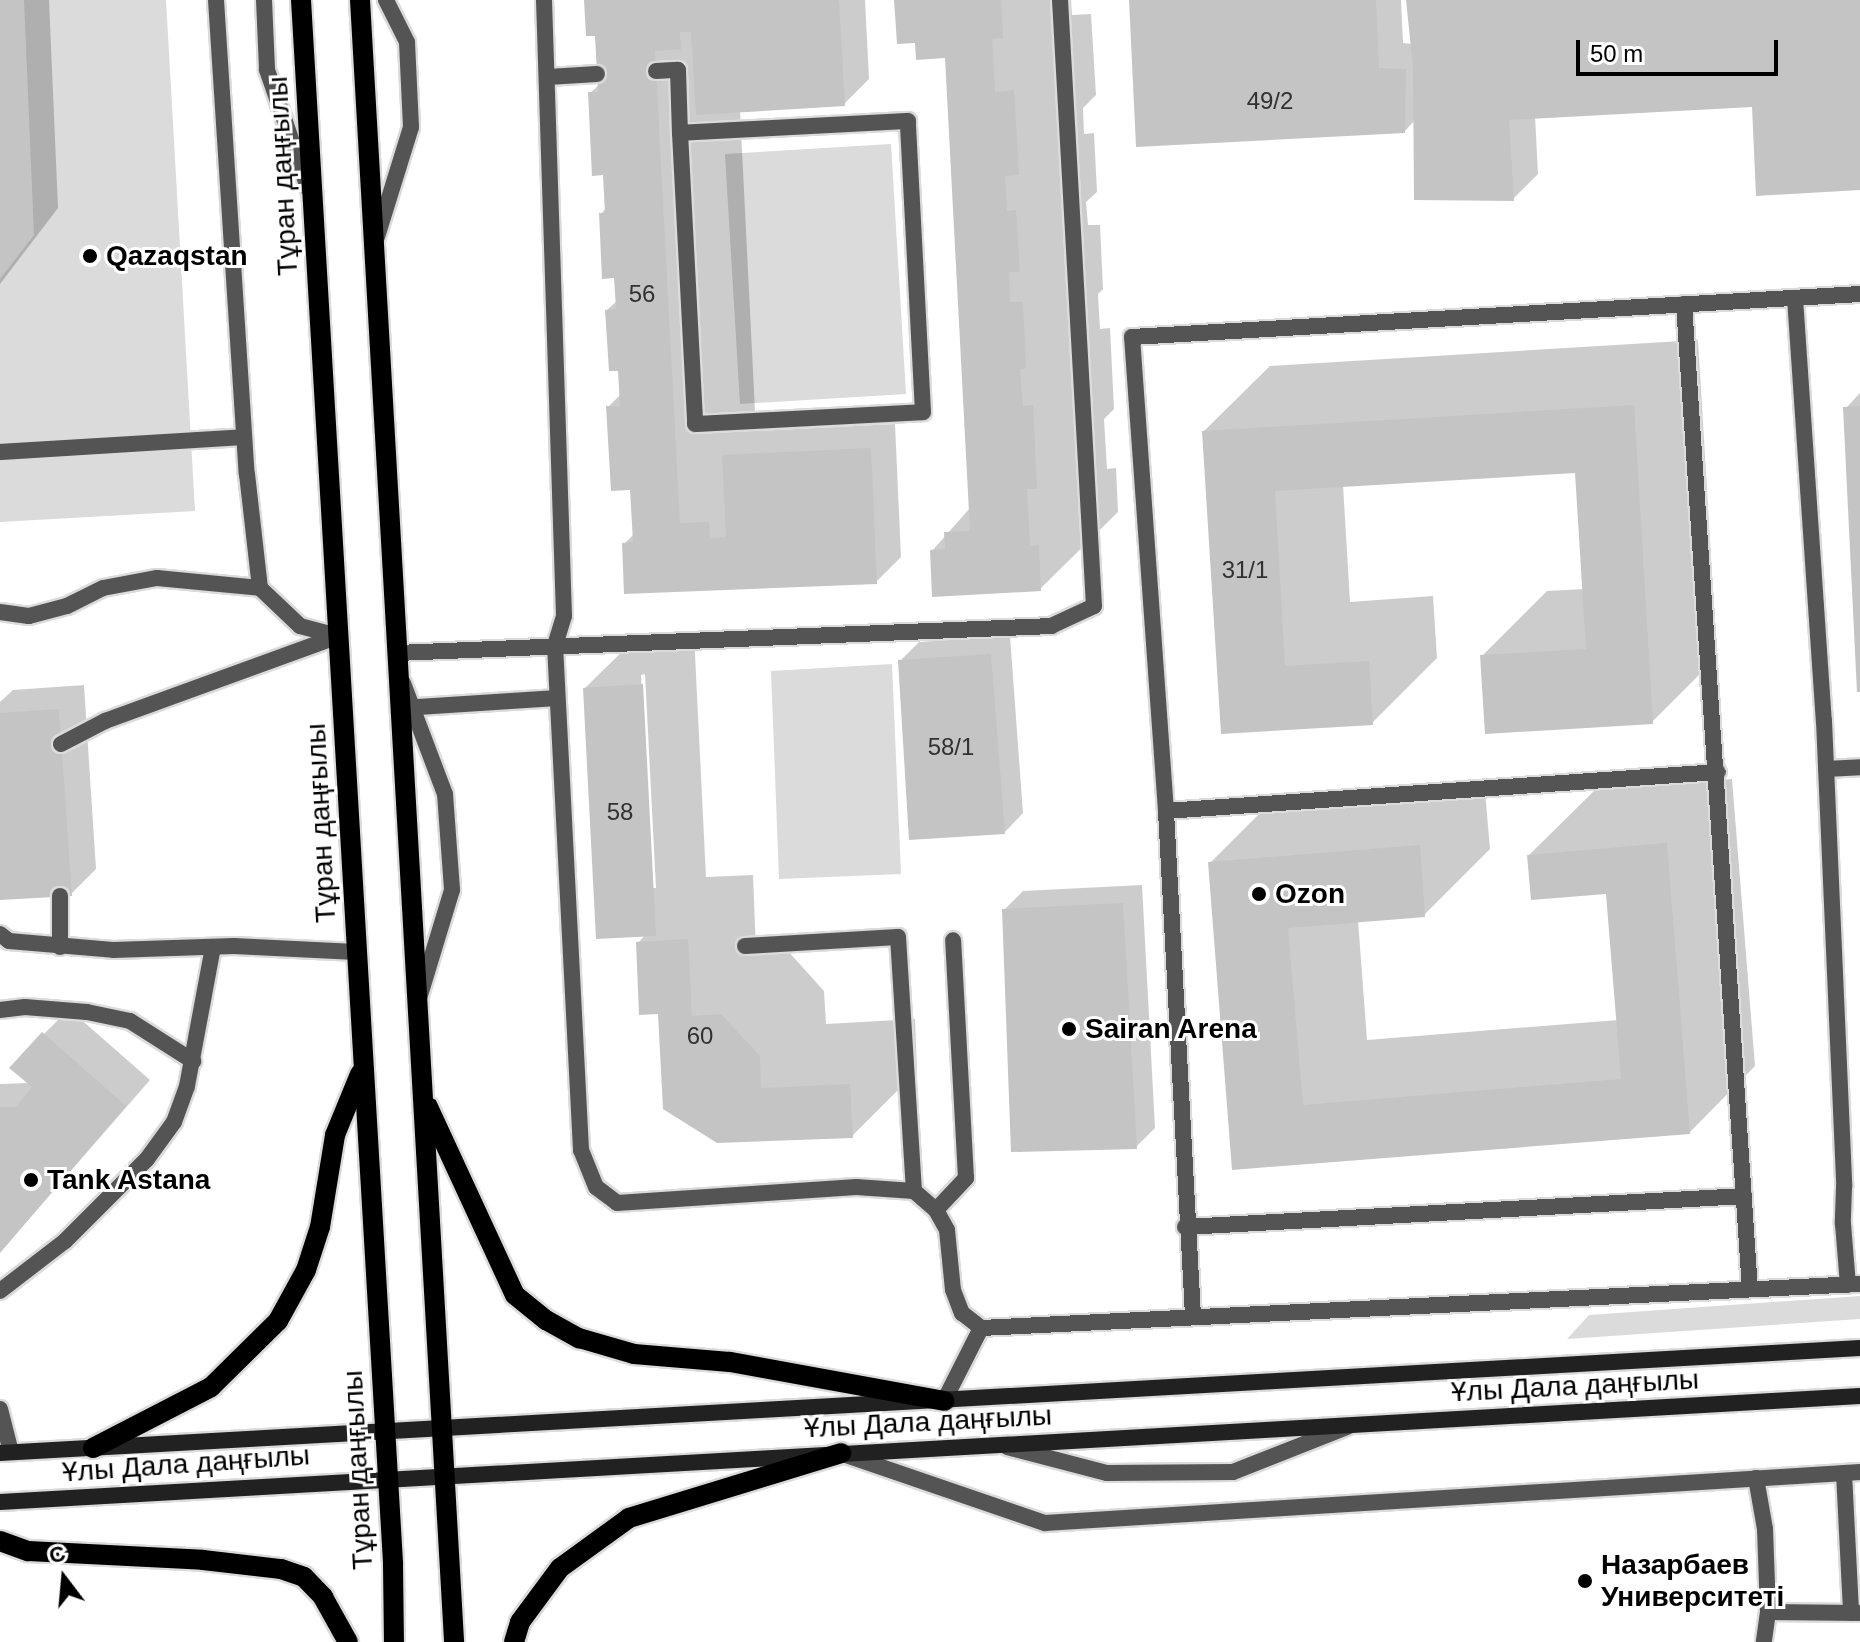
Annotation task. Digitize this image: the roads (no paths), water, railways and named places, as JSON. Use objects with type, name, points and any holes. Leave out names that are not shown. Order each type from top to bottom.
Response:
[{"type":"main road","name":"Тұран даңғылы","points":[[301,0],[394,1642]]},
{"type":"main road","points":[[360,0],[398,662],[406,707],[417,1004],[454,1642]]},
{"type":"main road","points":[[93,1448],[211,1387],[278,1321],[306,1270],[316,1241],[335,1135],[363,1067]]},
{"type":"main road","points":[[422,1093],[499,1266],[515,1295],[546,1320],[579,1338],[634,1354],[730,1362],[944,1401]]},
{"type":"main road","name":"Ұлы Дала даңғылы","points":[[5,1452],[1860,1348]]},
{"type":"main road","name":"Ұлы Дала даңғылы","points":[[0,1502],[1860,1396]]},
{"type":"main road","points":[[514,1642],[520,1622],[560,1568],[629,1518],[841,1453]]},
{"type":"main road","points":[[0,1541],[28,1551],[203,1560],[281,1569],[304,1577],[323,1597],[348,1642]]},
{"type":"lane","points":[[216,0],[244,437],[260,588]]},
{"type":"lane","points":[[264,0],[267,70],[313,204]]},
{"type":"lane","points":[[374,246],[411,127],[407,42],[386,0]]},
{"type":"lane","points":[[544,0],[564,616],[555,645],[581,1150],[596,1187],[617,1203],[856,1187],[914,1191],[936,1210],[947,1230],[953,1290],[962,1313],[981,1328],[1854,1284],[1843,1224],[1852,1186],[1795,298]]},
{"type":"lane","points":[[398,662],[555,645],[1051,626],[1094,606],[1060,0]]},
{"type":"lane","points":[[656,71],[678,70],[680,133],[695,424],[923,412],[908,121],[680,133]]},
{"type":"lane","points":[[548,77],[597,74]]},
{"type":"lane","points":[[1193,1316],[1185,1227],[1166,811],[1132,337],[1860,294]]},
{"type":"lane","points":[[1684,304],[1718,772],[1750,1289]]},
{"type":"lane","points":[[0,452],[244,437]]},
{"type":"lane","points":[[0,612],[29,616],[67,606],[103,588],[157,578],[260,588],[300,626],[338,636]]},
{"type":"lane","points":[[61,744],[105,721],[338,636]]},
{"type":"lane","points":[[417,1004],[452,890],[445,794],[406,707],[557,698]]},
{"type":"lane","points":[[1826,769],[1860,767]]},
{"type":"lane","points":[[1166,811],[1718,772]]},
{"type":"lane","points":[[60,896],[60,947]]},
{"type":"lane","points":[[0,934],[9,941],[113,950],[213,947],[356,952]]},
{"type":"lane","points":[[745,946],[898,937],[914,1191]]},
{"type":"lane","points":[[936,1210],[966,1178],[953,940]]},
{"type":"lane","points":[[0,1291],[65,1241],[147,1159],[183,1105],[213,947]]},
{"type":"lane","points":[[0,1010],[40,1008],[130,1021],[193,1061]]},
{"type":"lane","points":[[1185,1227],[1744,1196]]},
{"type":"lane","points":[[944,1401],[981,1328]]},
{"type":"lane","points":[[0,1409],[5,1452]]},
{"type":"lane","points":[[998,1444],[1107,1473],[1233,1472],[1353,1424]]},
{"type":"lane","points":[[841,1453],[1045,1523],[1852,1472],[1856,1613],[1768,1612]]},
{"type":"lane","points":[[1756,1478],[1765,1529],[1768,1612],[1764,1642]]},
{"type":"place","name":"Qazaqstan","points":[[90,256]]},
{"type":"place","name":"Ozon","points":[[1259,894]]},
{"type":"place","name":"Sairan Arena","points":[[1069,1029]]},
{"type":"place","name":"Tank Astana","points":[[31,1180]]},
{"type":"place","name":"Назарбаев Университеті","points":[[1585,1581]]}]
